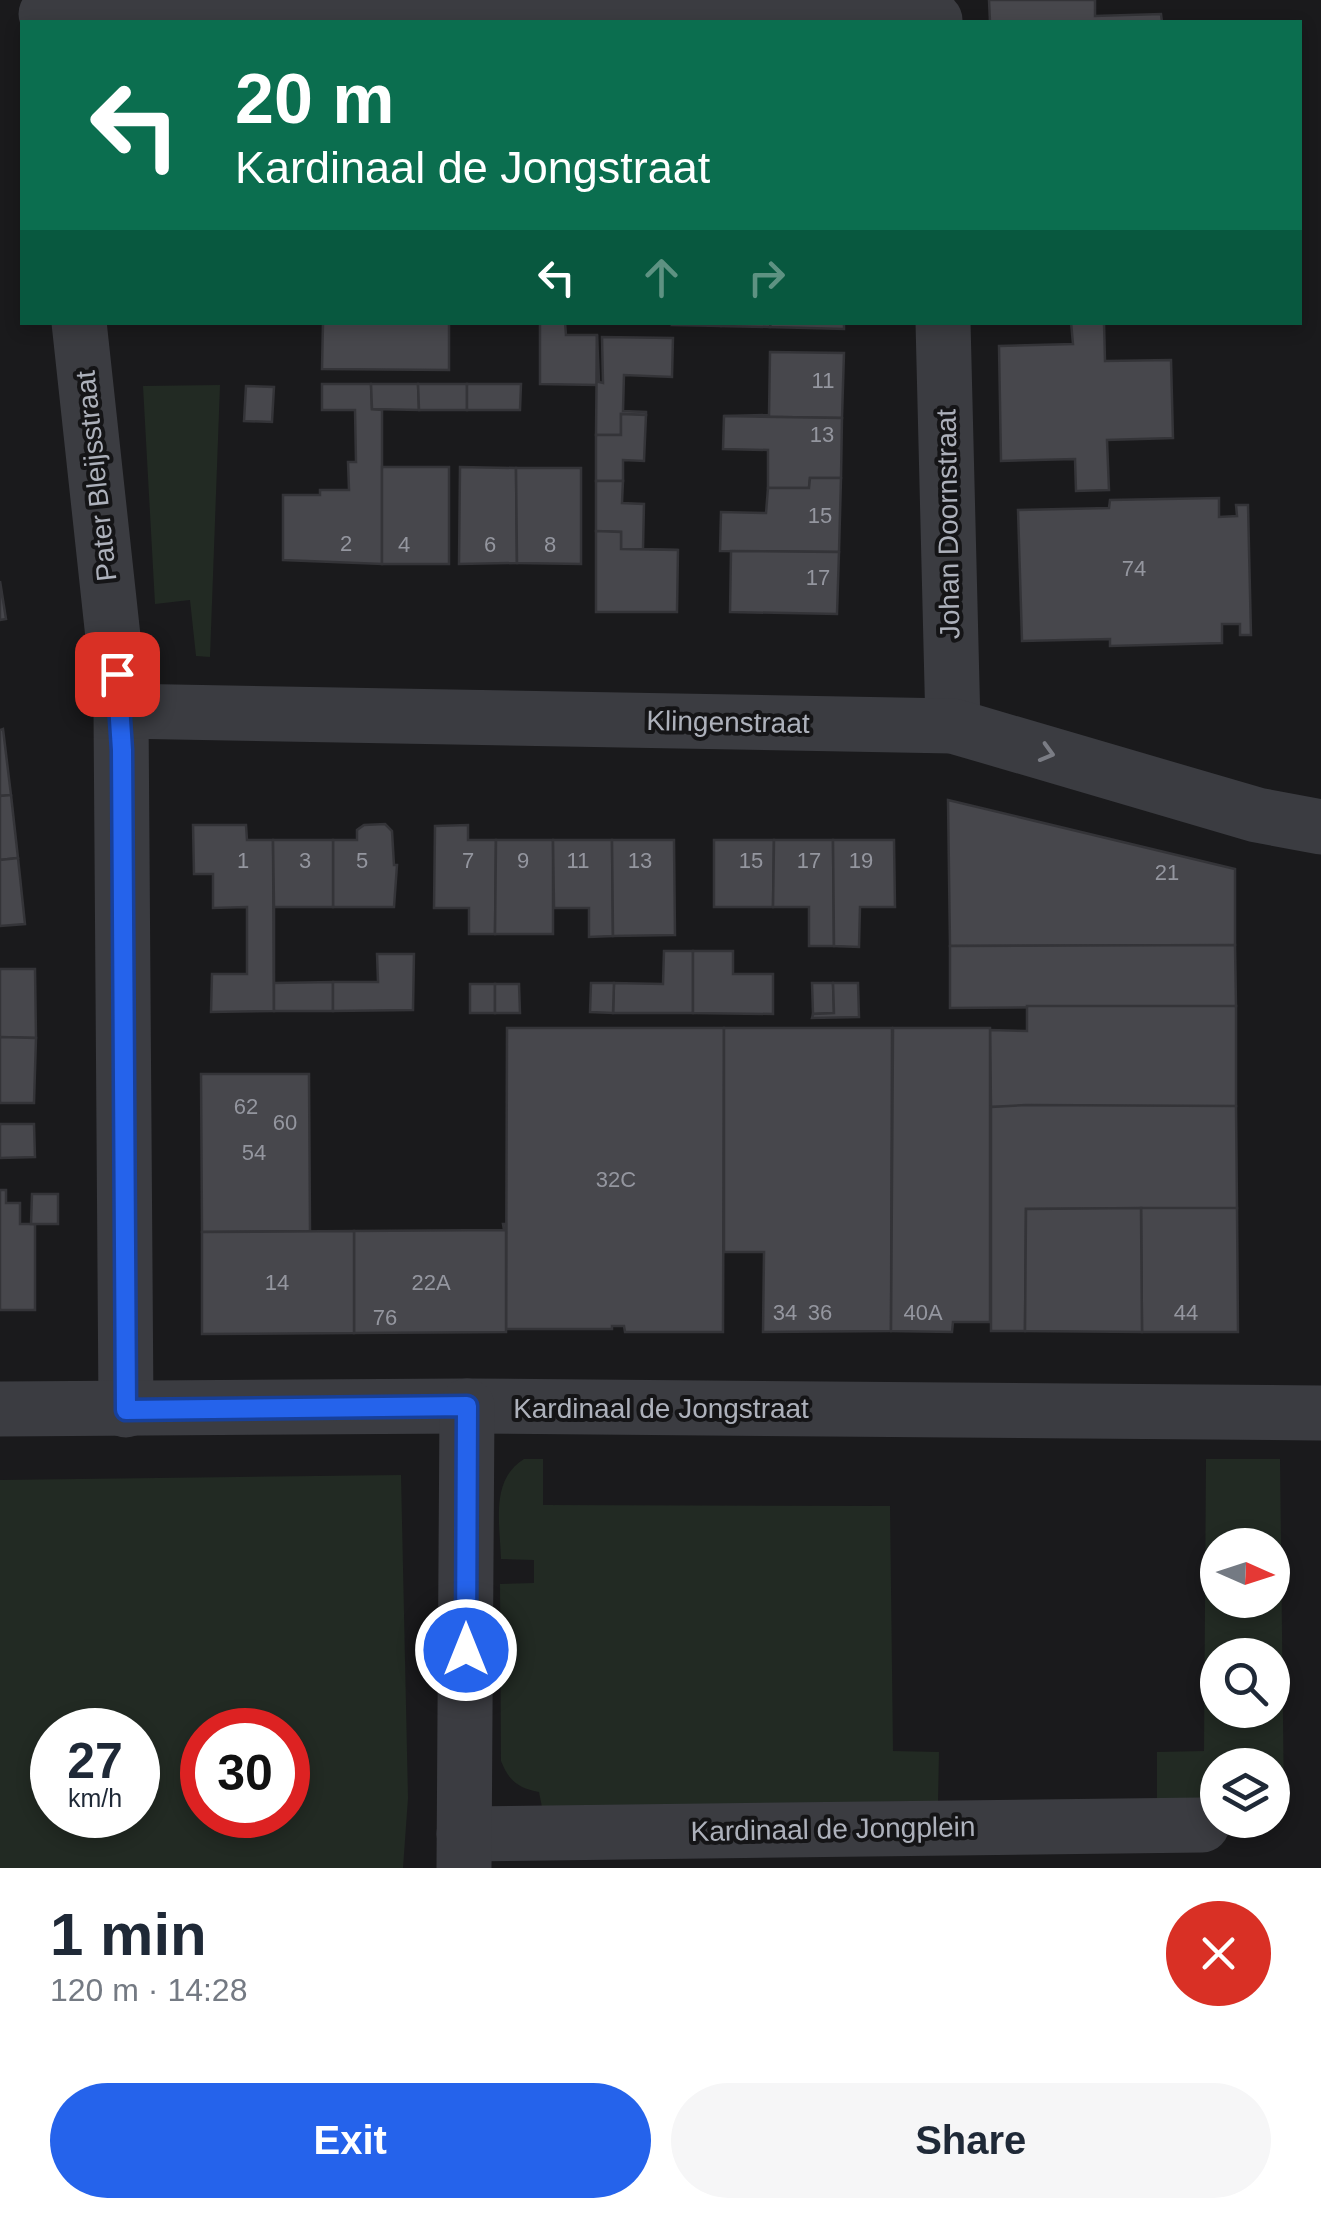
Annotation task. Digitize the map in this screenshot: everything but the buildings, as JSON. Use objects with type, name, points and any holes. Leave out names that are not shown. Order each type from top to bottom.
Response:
[{"type":"street","points":[[46,12],[935,14]]},
{"type":"street","name":"Pater Bleijsstraat","points":[[79,325],[121,712],[126,1410]]},
{"type":"street","name":"Johan Doornstraat","points":[[943,325],[953,726]]},
{"type":"street","name":"Klingenstraat","points":[[121,712],[953,726],[1257,815],[1321,827]]},
{"type":"street","points":[[464,1851],[467,1406]]},
{"type":"street","name":"Kardinaal de Jongstraat","points":[[0,1409],[467,1406],[1321,1414]]},
{"type":"street","name":"Kardinaal de Jongplein","points":[[464,1851],[1200,1825]]},
{"type":"shaded area","points":[[220,385],[210,657],[196,656],[190,600],[155,604],[143,386]]},
{"type":"shaded area","points":[[524,1459],[543,1459],[543,1505],[890,1506],[893,1751],[939,1752],[938,1801],[542,1807],[539,1792],[515,1782],[501,1761],[500,1584],[534,1583],[534,1560],[501,1559],[499,1504],[506,1479]]},
{"type":"shaded area","points":[[1206,1459],[1280,1459],[1281,1528],[1206,1528]]},
{"type":"shaded area","points":[[401,1475],[408,1798],[403,1868],[0,1868],[0,1480]]},
{"type":"shaded area","points":[[1205,1618],[1282,1618],[1282,1638],[1205,1638]]},
{"type":"shaded area","points":[[1204,1728],[1283,1728],[1283,1748],[1204,1748]]},
{"type":"shaded area","points":[[1200,1751],[1200,1806],[1157,1807],[1157,1752]]},
{"type":"route","points":[[117,674],[122,750],[126,1410],[467,1406],[466,1650]]}]
